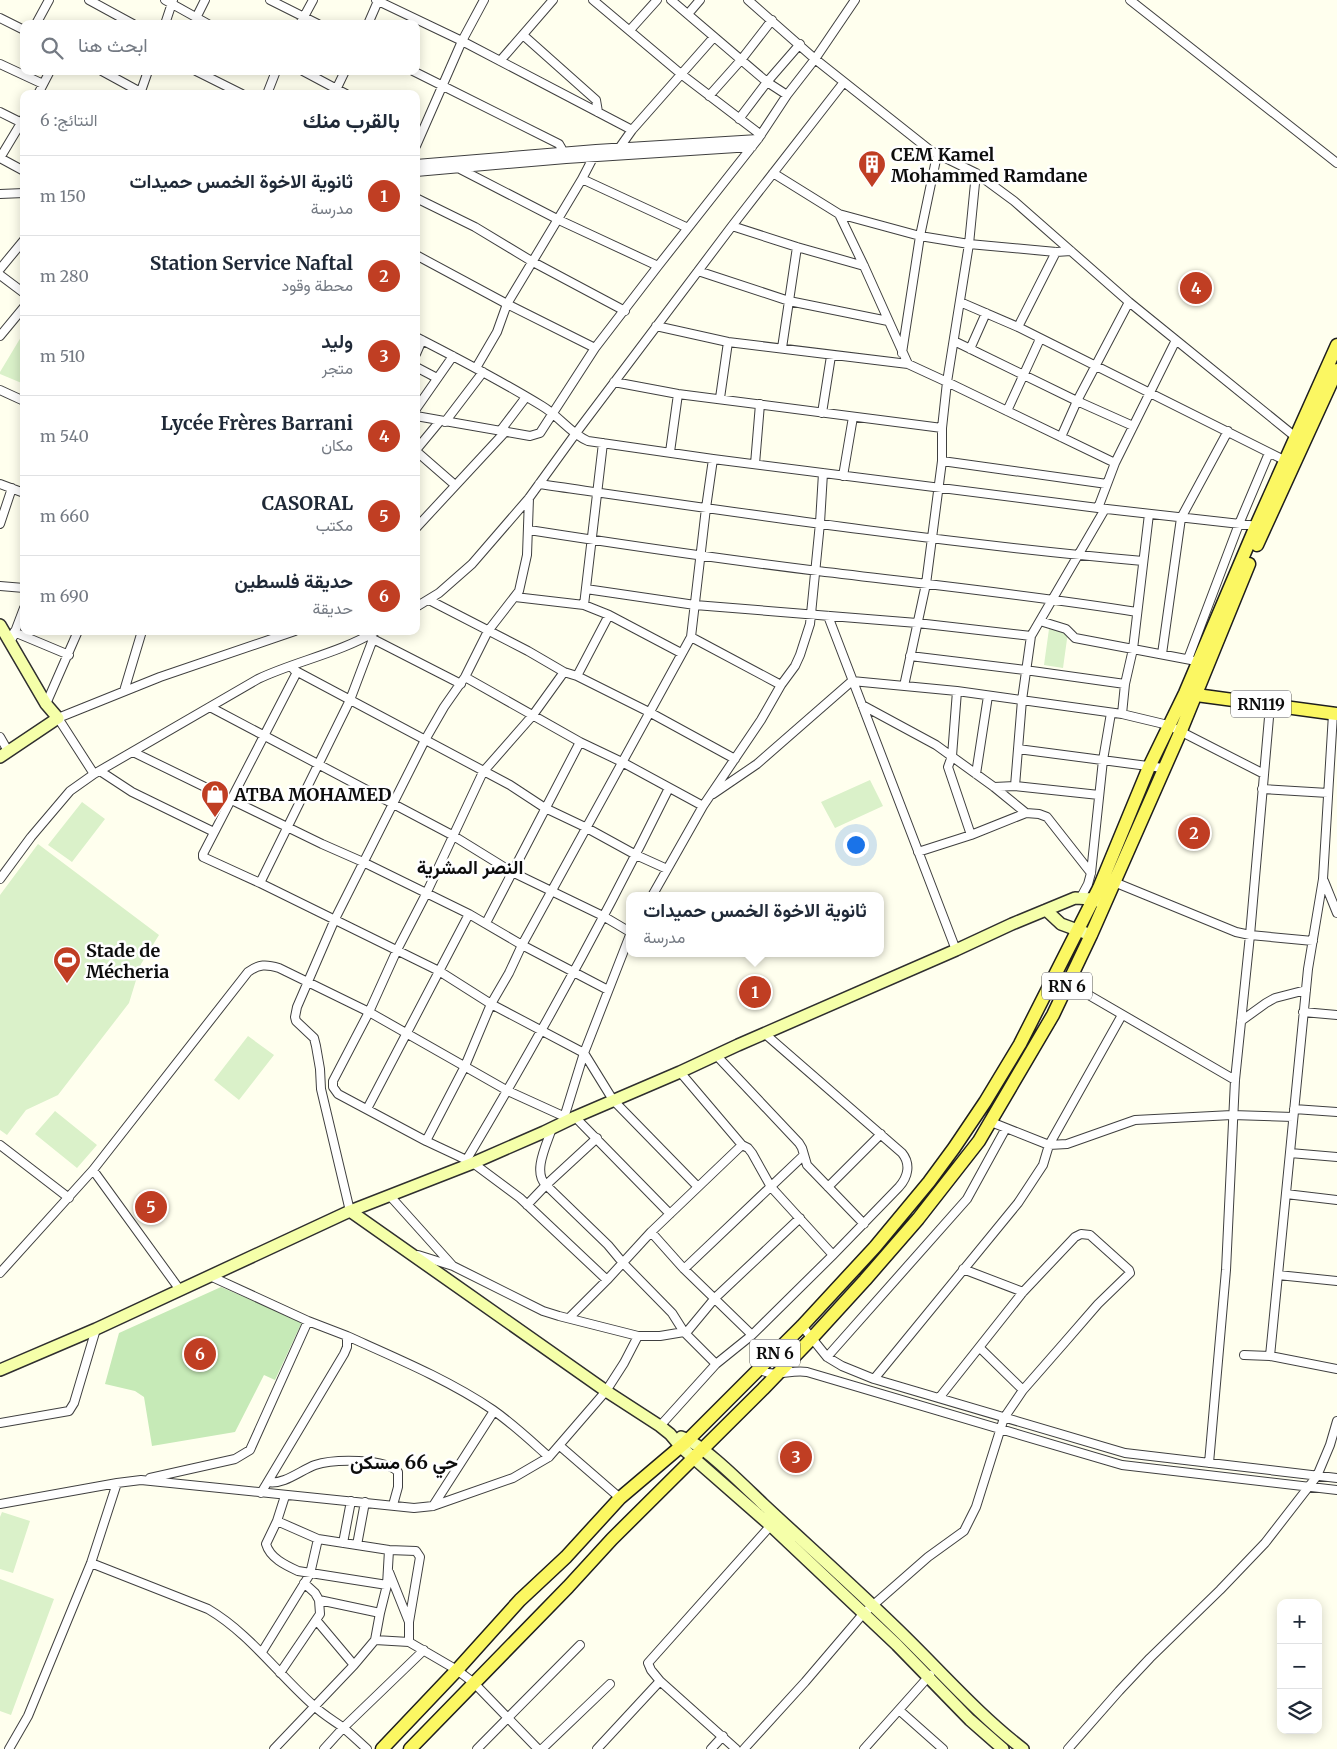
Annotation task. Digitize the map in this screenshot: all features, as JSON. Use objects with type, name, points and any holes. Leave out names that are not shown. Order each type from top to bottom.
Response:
[{"type":"main road","name":"RN 6","points":[[410,1749],[568,1587],[612,1539],[812,1338],[866,1280],[918,1219],[974,1148],[1053,1015],[1091,935],[1093,900],[1114,882],[1180,732],[1190,694],[1254,550],[1260,527],[1286,461],[1300,441],[1337,345]]},
{"type":"main road","name":"RN 6","points":[[382,1749],[458,1670],[520,1600],[566,1557],[620,1498],[685,1443],[802,1326],[875,1247],[929,1182],[954,1148],[985,1102],[1040,1008],[1076,930],[1093,900],[1168,725],[1190,694],[1193,661],[1260,527],[1300,441],[1337,370]]},
{"type":"main road","points":[[0,625],[13,637],[46,704],[58,718],[4,754]]},
{"type":"main road","name":"RN119","points":[[1190,694],[1335,714]]},
{"type":"main road","points":[[0,1370],[96,1329],[350,1211],[390,1196],[680,1072],[1046,910],[1075,898],[1093,900]]},
{"type":"main road","points":[[1046,910],[1062,924],[1091,935]]},
{"type":"main road","points":[[350,1211],[606,1391],[698,1453],[774,1521],[867,1610],[936,1668],[998,1730],[1024,1749]]},
{"type":"main road","points":[[596,1523],[612,1539]]},
{"type":"main road","points":[[867,1610],[897,1645],[970,1720],[1003,1749]]},
{"type":"street","points":[[38,20],[49,0]]},
{"type":"street","points":[[89,0],[126,20]]},
{"type":"street","points":[[196,18],[205,0]]},
{"type":"street","points":[[270,0],[302,20],[313,0]]},
{"type":"street","points":[[370,20],[377,0],[415,20]]},
{"type":"street","points":[[390,8],[394,0]]},
{"type":"street","points":[[420,130],[484,0]]},
{"type":"street","points":[[500,61],[553,0]]},
{"type":"street","points":[[593,0],[680,74],[760,137]]},
{"type":"street","points":[[602,7],[607,0]]},
{"type":"street","points":[[630,30],[657,0]]},
{"type":"street","points":[[671,0],[767,82],[787,95]]},
{"type":"street","points":[[688,14],[700,0]]},
{"type":"street","points":[[748,0],[815,59],[938,155],[976,173],[1014,201],[1129,302],[1300,441]]},
{"type":"street","points":[[420,417],[530,436],[540,433],[596,348],[760,137],[787,95],[815,59],[855,0]]},
{"type":"street","points":[[1130,0],[1337,163]]},
{"type":"street","points":[[166,20],[170,1],[200,20]]},
{"type":"street","points":[[0,18],[20,28]]},
{"type":"street","points":[[710,96],[742,60],[772,20]]},
{"type":"street","points":[[420,22],[500,61],[632,130]]},
{"type":"street","points":[[523,36],[596,100],[598,112]]},
{"type":"street","points":[[620,147],[632,130],[714,37]]},
{"type":"street","points":[[739,119],[767,82],[800,44]]},
{"type":"street","points":[[0,64],[20,73]]},
{"type":"street","points":[[24,75],[43,84]]},
{"type":"street","points":[[40,90],[48,75]]},
{"type":"street","points":[[109,75],[136,90]]},
{"type":"street","points":[[142,90],[147,75]]},
{"type":"street","points":[[204,75],[234,90]]},
{"type":"street","points":[[269,90],[274,75]]},
{"type":"street","points":[[309,75],[333,90]]},
{"type":"street","points":[[336,90],[343,75]]},
{"type":"street","points":[[420,75],[559,144],[563,151]]},
{"type":"street","points":[[420,605],[429,600],[472,564],[529,498],[656,326],[844,82]]},
{"type":"street","points":[[0,112],[20,121]]},
{"type":"street","points":[[20,127],[0,158],[20,170]]},
{"type":"street","points":[[420,164],[596,148],[760,137]]},
{"type":"street","points":[[420,172],[752,147]]},
{"type":"street","points":[[420,446],[442,421],[480,370],[507,304],[559,220],[594,158],[596,148]]},
{"type":"street","points":[[902,353],[920,236],[938,155]]},
{"type":"street","points":[[445,162],[559,220],[658,266]]},
{"type":"street","points":[[773,172],[839,214],[920,236],[969,244],[1056,252],[1071,251]]},
{"type":"street","points":[[904,686],[926,584],[942,461],[942,428],[969,244],[976,173]]},
{"type":"street","points":[[582,179],[688,228]]},
{"type":"street","points":[[0,194],[20,193]]},
{"type":"street","points":[[420,200],[475,227],[533,262],[625,310]]},
{"type":"street","points":[[839,214],[908,364]]},
{"type":"street","points":[[732,226],[864,266]]},
{"type":"street","points":[[0,269],[20,245]]},
{"type":"street","points":[[782,348],[797,247]]},
{"type":"street","points":[[1018,328],[1056,252]]},
{"type":"street","points":[[420,257],[507,304],[596,348]]},
{"type":"street","points":[[698,271],[789,302],[888,321]]},
{"type":"street","points":[[0,275],[20,290]]},
{"type":"street","points":[[960,302],[1018,328],[1286,461]]},
{"type":"street","points":[[1061,437],[1077,401],[1129,302]]},
{"type":"street","points":[[2,331],[20,312]]},
{"type":"street","points":[[970,349],[986,313]]},
{"type":"street","points":[[656,326],[728,342],[830,356],[908,364],[1115,463]]},
{"type":"street","points":[[1007,411],[1040,339]]},
{"type":"street","points":[[420,340],[480,370],[553,413],[583,439],[843,476],[1260,527]]},
{"type":"street","points":[[1015,786],[1025,670],[1031,636],[1054,599],[1101,509],[1107,484],[1115,463],[1176,340]]},
{"type":"street","points":[[954,341],[1133,426]]},
{"type":"street","points":[[720,398],[728,342]]},
{"type":"street","points":[[420,403],[453,356]]},
{"type":"street","points":[[822,413],[830,356]]},
{"type":"street","points":[[420,369],[437,378]]},
{"type":"street","points":[[614,382],[678,394],[942,428]]},
{"type":"street","points":[[0,390],[20,398]]},
{"type":"street","points":[[670,452],[678,394]]},
{"type":"street","points":[[420,524],[504,431],[526,397]]},
{"type":"street","points":[[755,464],[760,404]]},
{"type":"street","points":[[843,476],[853,418]]},
{"type":"street","points":[[1162,654],[1181,518],[1228,431]]},
{"type":"street","points":[[584,605],[603,443]]},
{"type":"street","points":[[1040,621],[1066,629],[1075,638],[1193,661],[1225,561],[1269,453]]},
{"type":"street","points":[[420,454],[455,485]]},
{"type":"street","points":[[426,1140],[465,1066],[491,1004],[510,973],[522,945],[585,827],[691,637],[713,459]]},
{"type":"street","points":[[942,461],[1107,484]]},
{"type":"street","points":[[654,892],[703,806],[713,794],[781,685],[795,666],[800,655],[809,630],[811,615],[823,473]]},
{"type":"street","points":[[0,484],[20,491]]},
{"type":"street","points":[[539,484],[820,523],[1077,555],[1144,561]]},
{"type":"street","points":[[0,524],[12,488]]},
{"type":"street","points":[[350,1211],[321,1089],[320,1069],[314,1038],[296,1021],[295,1017],[307,981],[334,920],[425,740],[444,706],[463,681],[488,631],[515,597],[522,585],[529,530],[529,498]]},
{"type":"street","points":[[1122,714],[1125,684],[1133,650],[1149,514]]},
{"type":"street","points":[[529,530],[700,556],[1054,599],[1137,612]]},
{"type":"street","points":[[1225,561],[1239,566]]},
{"type":"street","points":[[0,586],[20,588]]},
{"type":"street","points":[[586,589],[695,605],[918,624],[1031,636]]},
{"type":"street","points":[[515,597],[584,605],[609,615],[681,653]]},
{"type":"street","points":[[429,600],[528,651],[564,672],[577,676],[649,712],[735,759]]},
{"type":"street","points":[[577,676],[609,615]]},
{"type":"street","points":[[828,616],[956,950]]},
{"type":"street","points":[[20,619],[13,637],[68,655]]},
{"type":"street","points":[[46,704],[76,635]]},
{"type":"street","points":[[124,691],[141,635]]},
{"type":"street","points":[[214,832],[132,792],[97,772],[58,718],[124,691],[280,635]]},
{"type":"street","points":[[260,883],[350,700],[368,635]]},
{"type":"street","points":[[0,879],[31,837],[70,791],[97,772],[245,686],[271,673],[368,635],[533,715],[580,742],[622,762],[703,806]]},
{"type":"street","points":[[691,637],[781,685]]},
{"type":"street","points":[[910,656],[1125,684]]},
{"type":"street","points":[[288,667],[510,785],[545,808],[667,869]]},
{"type":"street","points":[[297,672],[214,832],[203,854],[204,857],[439,971],[491,1004],[584,1053],[613,1100],[698,1187]]},
{"type":"street","points":[[564,672],[533,715],[483,772],[426,894],[333,1081],[333,1087],[338,1094],[470,1161],[527,1205],[607,1280]]},
{"type":"street","points":[[713,794],[757,764],[852,680],[958,691],[1122,714],[1168,725],[1264,774]]},
{"type":"street","points":[[958,691],[952,756],[948,763],[948,771],[971,835]]},
{"type":"street","points":[[976,774],[988,696]]},
{"type":"street","points":[[862,705],[936,745],[1026,813]]},
{"type":"street","points":[[1209,1463],[1226,1270],[1234,1080],[1250,935],[1270,706]]},
{"type":"street","points":[[210,707],[452,835],[512,872],[603,916],[626,931]]},
{"type":"street","points":[[1093,900],[1088,884],[1091,873],[1102,760],[1111,713]]},
{"type":"street","points":[[1270,1356],[1309,956],[1323,879],[1335,714]]},
{"type":"street","points":[[0,737],[4,754]]},
{"type":"street","points":[[486,924],[580,742]]},
{"type":"street","points":[[1018,749],[1163,768]]},
{"type":"street","points":[[133,752],[469,914],[522,945],[608,990]]},
{"type":"street","points":[[994,787],[1015,786],[1099,795]]},
{"type":"street","points":[[470,1161],[574,972],[669,788]]},
{"type":"street","points":[[1262,789],[1328,793]]},
{"type":"street","points":[[918,852],[971,835],[1026,813],[1039,814],[1047,818],[1091,873]]},
{"type":"street","points":[[1323,879],[1337,913]]},
{"type":"street","points":[[1114,882],[1236,932],[1313,941]]},
{"type":"street","points":[[367,1109],[469,914]]},
{"type":"street","points":[[626,944],[584,1053],[563,1121],[539,1168],[540,1178],[608,1244],[622,1263],[672,1313],[685,1332],[716,1364]]},
{"type":"street","points":[[0,1272],[93,1170],[248,972],[254,967],[269,965],[307,981],[368,1012],[508,1091],[597,1138],[670,1214]]},
{"type":"street","points":[[1068,982],[1234,1080]]},
{"type":"street","points":[[1241,1021],[1266,1003],[1306,990]]},
{"type":"street","points":[[1304,1012],[1337,1015]]},
{"type":"street","points":[[874,1380],[963,1268],[1018,1203],[1037,1176],[1043,1166],[1048,1145],[1122,1015]]},
{"type":"street","points":[[660,1426],[716,1364],[752,1335],[864,1224],[907,1177],[907,1164],[904,1156],[764,1034]]},
{"type":"street","points":[[716,1055],[799,1143],[807,1165],[864,1224]]},
{"type":"street","points":[[680,1072],[742,1145],[752,1153],[771,1187],[833,1255]]},
{"type":"street","points":[[991,1122],[1048,1145],[1067,1144],[1136,1120],[1337,1112]]},
{"type":"street","points":[[827,1357],[966,1199],[1006,1128]]},
{"type":"street","points":[[828,1187],[881,1134]]},
{"type":"street","points":[[527,1205],[597,1138]]},
{"type":"street","points":[[0,1145],[69,1198]]},
{"type":"street","points":[[569,1318],[651,1232],[742,1145]]},
{"type":"street","points":[[1290,1153],[1337,1157]]},
{"type":"street","points":[[684,1269],[804,1155]]},
{"type":"street","points":[[93,1170],[180,1290]]},
{"type":"street","points":[[1286,1194],[1337,1200]]},
{"type":"street","points":[[390,1196],[452,1266]]},
{"type":"street","points":[[409,1252],[452,1266],[544,1311],[638,1336],[660,1336],[685,1332],[715,1298],[800,1218]]},
{"type":"street","points":[[651,1232],[684,1269],[752,1335]]},
{"type":"street","points":[[744,1749],[867,1610],[928,1557],[964,1531],[976,1507],[1004,1418],[1022,1390],[1098,1304],[1130,1273],[1129,1270],[1090,1235],[1081,1234],[1075,1237],[1023,1292],[939,1398]]},
{"type":"street","points":[[963,1268],[1023,1292]]},
{"type":"street","points":[[1278,1274],[1337,1281]]},
{"type":"street","points":[[210,1276],[308,1321],[347,1336],[476,1399],[494,1410],[549,1457]]},
{"type":"street","points":[[0,1504],[141,1480],[235,1460],[250,1450],[308,1321]]},
{"type":"street","points":[[802,1326],[827,1357],[874,1380],[1125,1453],[1337,1478]]},
{"type":"street","points":[[0,1423],[69,1411],[74,1403],[96,1329]]},
{"type":"street","points":[[261,1492],[344,1354],[347,1347],[347,1336]]},
{"type":"street","points":[[141,1480],[414,1508],[433,1506],[513,1478],[549,1457],[606,1391],[638,1336]]},
{"type":"street","points":[[980,1348],[1022,1390]]},
{"type":"street","points":[[1244,1356],[1270,1356],[1337,1369]]},
{"type":"street","points":[[759,1369],[767,1374],[796,1370],[807,1372],[1122,1465],[1337,1490]]},
{"type":"street","points":[[433,1506],[494,1410]]},
{"type":"street","points":[[1068,1749],[1150,1658],[1265,1543],[1317,1476],[1337,1422]]},
{"type":"street","points":[[560,1446],[620,1498]]},
{"type":"street","points":[[268,1482],[278,1482],[309,1467],[328,1462],[382,1463],[394,1468],[398,1472],[398,1486],[393,1505]]},
{"type":"street","points":[[10,1749],[28,1716],[91,1563],[117,1483]]},
{"type":"street","points":[[285,1496],[277,1521],[266,1544],[268,1551],[288,1566],[310,1574],[387,1585]]},
{"type":"street","points":[[343,1542],[351,1501]]},
{"type":"street","points":[[357,1544],[365,1502]]},
{"type":"street","points":[[277,1521],[318,1539],[389,1550],[416,1551],[419,1554],[409,1622],[410,1642]]},
{"type":"street","points":[[736,1749],[660,1681],[649,1666],[650,1659],[774,1521]]},
{"type":"street","points":[[262,1652],[310,1574],[318,1539]]},
{"type":"street","points":[[274,1749],[354,1665],[375,1640],[387,1585],[389,1550]]},
{"type":"street","points":[[91,1563],[208,1609],[225,1619],[262,1652],[280,1673],[314,1706],[367,1749]]},
{"type":"street","points":[[388,1570],[409,1622]]},
{"type":"street","points":[[280,1673],[320,1614],[319,1600],[304,1583]]},
{"type":"street","points":[[319,1600],[380,1613]]},
{"type":"street","points":[[317,1620],[354,1665]]},
{"type":"street","points":[[375,1640],[410,1642],[458,1670],[474,1683],[538,1749]]},
{"type":"street","points":[[477,1749],[580,1646]]},
{"type":"street","points":[[324,1749],[343,1728],[424,1650]]},
{"type":"street","points":[[864,1749],[936,1668]]},
{"type":"street","points":[[597,1749],[660,1681]]},
{"type":"street","points":[[542,1749],[610,1684]]},
{"type":"street","points":[[898,1710],[943,1749]]},
{"type":"street","points":[[711,1749],[723,1736]]},
{"type":"green space","points":[[20,339],[20,382],[0,374]]},
{"type":"green space","points":[[1049,629],[1068,632],[1063,668],[1044,665]]},
{"type":"green space","points":[[870,780],[883,806],[835,828],[821,802]]},
{"type":"green space","points":[[82,802],[105,819],[72,862],[48,845]]},
{"type":"green space","name":"Stade de Mécheria","points":[[38,844],[159,935],[141,964],[129,1003],[58,1095],[26,1110],[7,1135],[0,1130],[0,895]]},
{"type":"green space","points":[[248,1036],[274,1055],[239,1100],[214,1080]]},
{"type":"green space","points":[[55,1111],[97,1145],[77,1168],[35,1134]]},
{"type":"green space","points":[[221,1287],[302,1322],[275,1380],[264,1375],[235,1432],[152,1446],[144,1397],[135,1391],[105,1384],[119,1333]]},
{"type":"green space","points":[[2,1512],[30,1521],[13,1573],[0,1569],[0,1517]]},
{"type":"green space","points":[[0,1579],[54,1599],[11,1715],[0,1711]]},
{"type":"place","name":"CEM Kamel Mohammed Ramdane","points":[[872,188]]},
{"type":"place","name":"Lycée Frères Barrani","points":[[1196,288]]},
{"type":"place","name":"ATBA MOHAMED","points":[[215,818]]},
{"type":"place","name":"Station Service Naftal","points":[[1194,833]]},
{"type":"place","name":"Stade de Mécheria","points":[[67,984]]},
{"type":"place","name":"ثانوية الاخوة الخمس حميدات","points":[[755,992]]},
{"type":"place","name":"CASORAL","points":[[151,1207]]},
{"type":"place","name":"حديقة فلسطين","points":[[200,1354]]},
{"type":"place","name":"وليد","points":[[796,1457]]},
{"type":"district","name":"النصر المشرية","points":[[470,867]]},
{"type":"district","name":"حي 66 مسكن","points":[[404,1462]]}]
